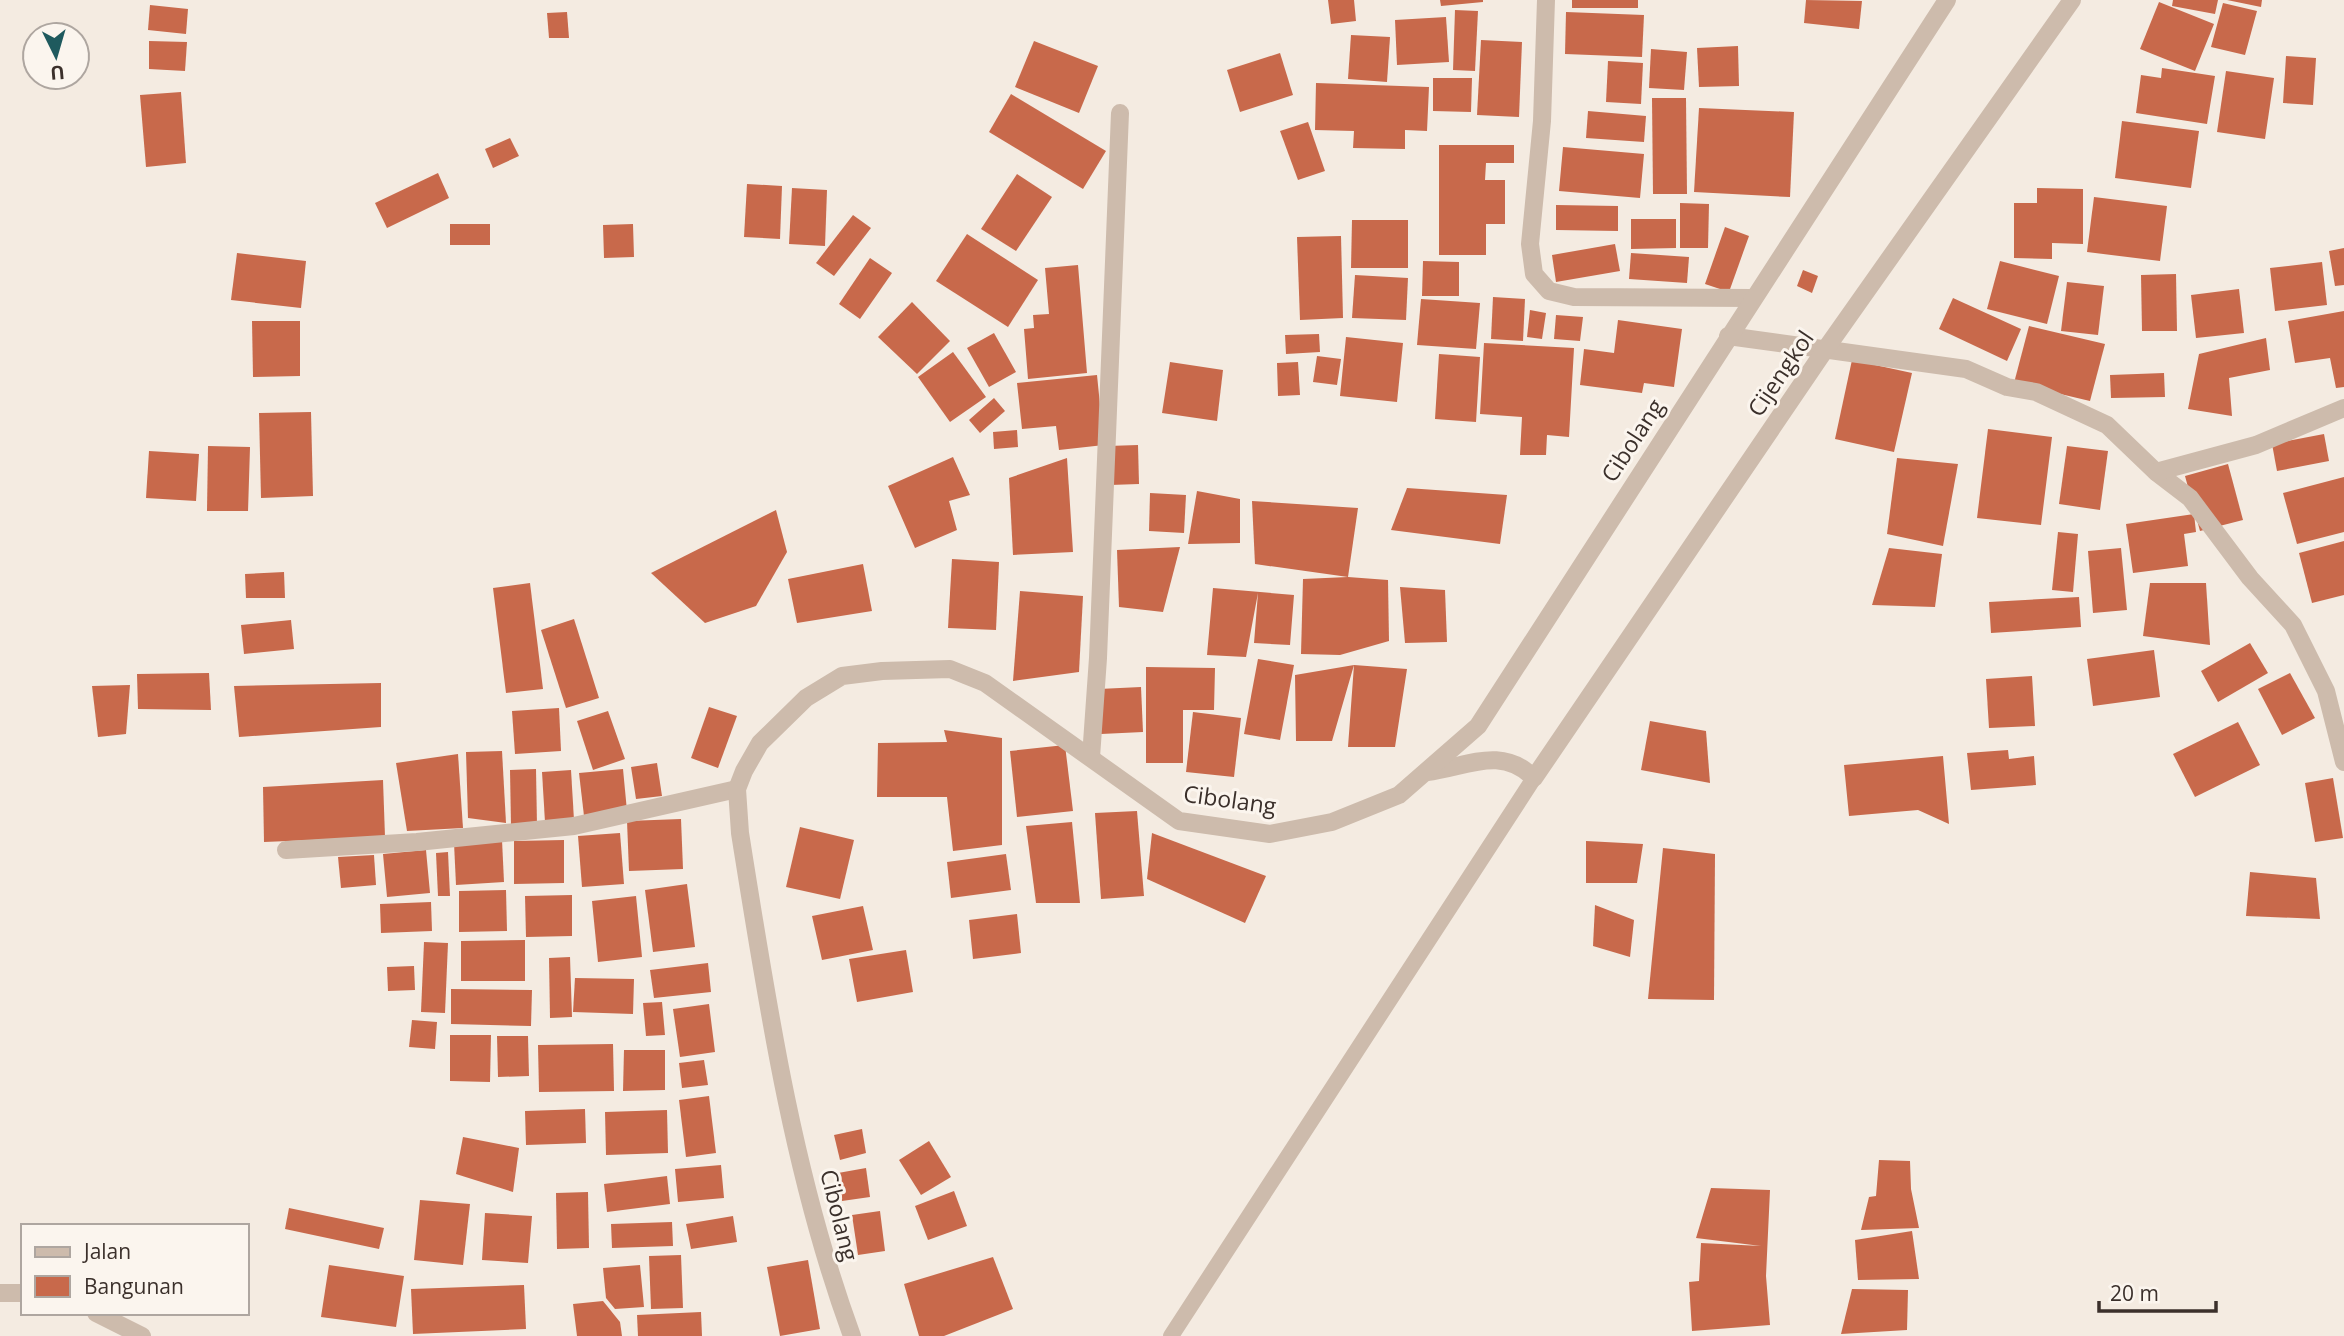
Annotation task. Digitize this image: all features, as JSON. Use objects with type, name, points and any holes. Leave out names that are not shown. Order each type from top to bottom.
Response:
[{"type":"street","points":[[1546,0],[1542,121],[1530,244],[1534,274],[1549,291],[1574,297],[1752,298]]},
{"type":"street","name":"Cibolang","points":[[852,1336],[827,1268],[795,1136],[754,919],[737,789],[760,743],[806,698],[842,676],[882,671],[950,669],[985,682],[1178,821],[1270,834],[1332,822],[1399,795],[1478,726],[1947,0]]},
{"type":"street","name":"Cijengkol","points":[[1534,778],[1827,347],[2073,0]]},
{"type":"street","points":[[1091,757],[1098,658],[1120,113]]},
{"type":"street","points":[[1728,336],[1827,347],[1966,369],[2007,387],[2036,392],[2107,425],[2156,472],[2190,499],[2250,578],[2293,625],[2326,691],[2344,762]]},
{"type":"street","points":[[2156,472],[2256,445],[2344,408]]},
{"type":"street","points":[[1427,772],[1499,760],[1523,767],[1534,778]]},
{"type":"street","points":[[286,850],[417,842],[574,826],[737,789]]},
{"type":"street","points":[[0,1293],[21,1293]]},
{"type":"street","points":[[100,1315],[142,1336]]},
{"type":"lane","points":[[1171,1336],[1534,778]]},
{"type":"building","points":[[1328,0],[1354,0],[1356,21],[1331,24]]},
{"type":"building","points":[[1440,0],[1483,0],[1483,2],[1441,6]]},
{"type":"building","points":[[1572,0],[1638,0],[1638,8],[1572,8]]},
{"type":"building","points":[[1806,0],[1862,1],[1859,29],[1804,23]]},
{"type":"building","points":[[2173,0],[2218,0],[2215,14],[2172,6]]},
{"type":"building","points":[[2227,0],[2262,0],[2261,7]]},
{"type":"building","points":[[2159,2],[2214,24],[2195,71],[2140,49]]},
{"type":"building","points":[[2223,3],[2257,11],[2245,55],[2211,47]]},
{"type":"building","points":[[150,5],[188,9],[186,34],[148,30]]},
{"type":"building","points":[[1455,10],[1478,11],[1475,71],[1453,70]]},
{"type":"building","points":[[567,12],[569,38],[549,38],[547,13]]},
{"type":"building","points":[[1566,12],[1644,15],[1642,57],[1565,54]]},
{"type":"building","points":[[1446,17],[1449,62],[1397,65],[1395,20]]},
{"type":"building","points":[[1351,35],[1390,37],[1387,82],[1348,79]]},
{"type":"building","points":[[1481,40],[1522,42],[1519,117],[1477,115]]},
{"type":"building","points":[[149,41],[187,42],[185,71],[149,69]]},
{"type":"building","points":[[1034,41],[1098,66],[1079,113],[1015,87]]},
{"type":"building","points":[[1738,46],[1739,86],[1699,87],[1697,48]]},
{"type":"building","points":[[1651,49],[1687,52],[1684,90],[1649,88]]},
{"type":"building","points":[[1280,53],[1293,95],[1240,112],[1227,70]]},
{"type":"building","points":[[2286,56],[2316,58],[2313,105],[2283,103]]},
{"type":"building","points":[[1608,61],[1643,63],[1641,104],[1606,102]]},
{"type":"building","points":[[2162,68],[2215,76],[2207,124],[2136,113],[2141,75],[2161,78]]},
{"type":"building","points":[[2226,71],[2274,78],[2265,139],[2217,132]]},
{"type":"building","points":[[1433,78],[1472,78],[1471,112],[1433,111]]},
{"type":"building","points":[[1316,83],[1429,87],[1427,131],[1405,130],[1405,149],[1353,148],[1354,131],[1315,130]]},
{"type":"building","points":[[181,92],[186,163],[146,167],[140,95]]},
{"type":"building","points":[[1011,94],[1106,151],[1083,189],[989,132]]},
{"type":"building","points":[[1652,98],[1686,98],[1687,194],[1653,194]]},
{"type":"building","points":[[1699,108],[1794,112],[1790,197],[1694,192]]},
{"type":"building","points":[[1588,111],[1646,116],[1644,142],[1586,138]]},
{"type":"building","points":[[2122,121],[2199,131],[2191,188],[2115,178]]},
{"type":"building","points":[[1308,122],[1325,171],[1298,180],[1280,131]]},
{"type":"building","points":[[510,138],[519,156],[493,168],[485,149]]},
{"type":"building","points":[[1439,145],[1514,145],[1514,163],[1486,163],[1485,180],[1505,180],[1505,224],[1486,224],[1486,255],[1439,255]]},
{"type":"building","points":[[1563,147],[1644,154],[1640,198],[1559,191]]},
{"type":"building","points":[[438,173],[449,198],[387,228],[375,203]]},
{"type":"building","points":[[1017,174],[1052,197],[1016,251],[981,229]]},
{"type":"building","points":[[747,184],[782,186],[780,239],[744,237]]},
{"type":"building","points":[[792,188],[827,190],[825,246],[789,244]]},
{"type":"building","points":[[2037,188],[2083,189],[2083,244],[2052,243],[2052,259],[2014,258],[2014,203],[2037,203]]},
{"type":"building","points":[[2094,197],[2167,206],[2160,261],[2087,252]]},
{"type":"building","points":[[1680,203],[1709,204],[1708,248],[1680,248]]},
{"type":"building","points":[[1556,205],[1618,206],[1618,231],[1556,230]]},
{"type":"building","points":[[853,215],[871,228],[834,276],[816,263]]},
{"type":"building","points":[[1631,219],[1676,219],[1676,248],[1631,249]]},
{"type":"building","points":[[1352,220],[1408,220],[1408,268],[1351,268]]},
{"type":"building","points":[[450,224],[490,224],[490,245],[450,245]]},
{"type":"building","points":[[633,224],[634,257],[604,258],[603,225]]},
{"type":"building","points":[[1725,227],[1749,236],[1729,292],[1705,284]]},
{"type":"building","points":[[967,234],[1038,280],[1008,327],[936,281]]},
{"type":"building","points":[[1341,236],[1343,318],[1300,320],[1297,237]]},
{"type":"building","points":[[1615,244],[1620,271],[1556,282],[1552,255]]},
{"type":"building","points":[[2344,248],[2344,285],[2335,286],[2329,251]]},
{"type":"building","points":[[237,253],[306,261],[301,308],[231,300]]},
{"type":"building","points":[[1631,253],[1689,257],[1687,283],[1629,279]]},
{"type":"building","points":[[870,258],[892,273],[860,319],[839,304]]},
{"type":"building","points":[[1423,261],[1459,262],[1459,296],[1422,296]]},
{"type":"building","points":[[2000,261],[2059,276],[2047,324],[1987,309]]},
{"type":"building","points":[[2322,262],[2327,305],[2275,311],[2270,268]]},
{"type":"building","points":[[1078,265],[1087,373],[1028,379],[1024,329],[1034,328],[1033,315],[1049,314],[1045,268]]},
{"type":"building","points":[[1803,270],[1818,276],[1812,293],[1797,286]]},
{"type":"building","points":[[2176,274],[2177,331],[2142,331],[2141,275]]},
{"type":"building","points":[[1355,275],[1408,278],[1406,320],[1352,318]]},
{"type":"building","points":[[2067,282],[2104,286],[2098,335],[2061,331]]},
{"type":"building","points":[[2239,289],[2244,333],[2196,338],[2191,295]]},
{"type":"building","points":[[1493,297],[1525,299],[1523,341],[1491,339]]},
{"type":"building","points":[[1953,298],[2021,329],[2007,361],[1939,329]]},
{"type":"building","points":[[1421,299],[1480,303],[1476,349],[1417,345]]},
{"type":"building","points":[[912,302],[950,341],[917,374],[878,337]]},
{"type":"building","points":[[1530,310],[1546,313],[1542,339],[1527,337]]},
{"type":"building","points":[[2344,311],[2344,387],[2336,388],[2330,358],[2295,363],[2288,321]]},
{"type":"building","points":[[1556,315],[1583,317],[1580,341],[1554,339]]},
{"type":"building","points":[[1618,320],[1682,329],[1674,387],[1644,383],[1642,393],[1580,385],[1584,349],[1614,353]]},
{"type":"building","points":[[252,321],[300,321],[300,376],[253,377]]},
{"type":"building","points":[[2029,326],[2105,344],[2090,401],[2014,383]]},
{"type":"building","points":[[994,333],[1016,372],[989,387],[967,348]]},
{"type":"building","points":[[1319,334],[1320,352],[1286,354],[1285,335]]},
{"type":"building","points":[[1346,337],[1403,343],[1397,402],[1340,396]]},
{"type":"building","points":[[2266,338],[2270,370],[2229,378],[2232,416],[2188,409],[2199,354]]},
{"type":"building","points":[[1484,343],[1574,348],[1569,437],[1547,435],[1546,455],[1520,455],[1522,417],[1480,414]]},
{"type":"building","points":[[953,352],[986,397],[950,422],[918,377]]},
{"type":"building","points":[[1439,354],[1480,357],[1476,422],[1435,419]]},
{"type":"building","points":[[1317,356],[1341,359],[1337,385],[1313,382]]},
{"type":"building","points":[[1852,360],[1912,373],[1894,452],[1835,439]]},
{"type":"building","points":[[1170,362],[1223,370],[1217,421],[1162,413]]},
{"type":"building","points":[[1298,362],[1300,395],[1278,396],[1277,363]]},
{"type":"building","points":[[2164,373],[2165,397],[2111,398],[2110,375]]},
{"type":"building","points":[[1097,375],[1104,445],[1059,450],[1056,426],[1022,429],[1017,383]]},
{"type":"building","points":[[994,398],[1005,411],[980,433],[969,420]]},
{"type":"building","points":[[311,412],[313,496],[261,498],[259,413]]},
{"type":"building","points":[[1988,429],[2052,437],[2041,525],[1977,518]]},
{"type":"building","points":[[1017,430],[1018,447],[994,449],[993,432]]},
{"type":"building","points":[[2324,434],[2329,461],[2277,471],[2272,444]]},
{"type":"building","points":[[1138,445],[1139,484],[1110,485],[1108,446]]},
{"type":"building","points":[[208,446],[250,447],[248,511],[207,511]]},
{"type":"building","points":[[2067,446],[2108,451],[2100,510],[2059,504]]},
{"type":"building","points":[[149,451],[199,454],[196,501],[146,498]]},
{"type":"building","points":[[953,457],[970,495],[949,501],[957,530],[915,548],[888,486]]},
{"type":"building","points":[[1067,458],[1073,552],[1013,555],[1009,478]]},
{"type":"building","points":[[1897,458],[1958,464],[1943,546],[1887,534]]},
{"type":"building","points":[[2228,464],[2243,520],[2200,531],[2185,476]]},
{"type":"building","points":[[2344,477],[2344,532],[2297,544],[2283,493]]},
{"type":"building","points":[[1407,488],[1507,495],[1500,544],[1391,530]]},
{"type":"building","points":[[1197,491],[1240,499],[1240,543],[1188,544]]},
{"type":"building","points":[[1150,493],[1186,495],[1184,533],[1149,531]]},
{"type":"building","points":[[1252,501],[1358,508],[1348,577],[1255,564]]},
{"type":"building","points":[[776,510],[787,552],[756,606],[705,623],[651,573]]},
{"type":"building","points":[[2194,514],[2196,532],[2184,534],[2188,566],[2133,573],[2126,524]]},
{"type":"building","points":[[2058,532],[2078,534],[2073,592],[2052,590]]},
{"type":"building","points":[[2344,541],[2344,595],[2312,603],[2299,553]]},
{"type":"building","points":[[1180,547],[1163,612],[1119,607],[1117,550]]},
{"type":"building","points":[[1889,548],[1942,554],[1935,607],[1872,605]]},
{"type":"building","points":[[2121,548],[2127,610],[2093,613],[2088,551]]},
{"type":"building","points":[[952,559],[999,562],[996,630],[948,628]]},
{"type":"building","points":[[863,564],[872,611],[797,623],[788,579]]},
{"type":"building","points":[[284,572],[285,598],[246,598],[245,574]]},
{"type":"building","points":[[1348,577],[1388,580],[1389,641],[1340,655],[1301,654],[1303,579]]},
{"type":"building","points":[[530,583],[543,689],[506,693],[493,588]]},
{"type":"building","points":[[2150,583],[2206,583],[2210,645],[2143,636]]},
{"type":"building","points":[[1400,587],[1445,590],[1447,642],[1405,643]]},
{"type":"building","points":[[1213,588],[1294,595],[1290,645],[1254,643],[1258,593],[1246,657],[1207,655]]},
{"type":"building","points":[[1020,591],[1083,596],[1079,672],[1013,681]]},
{"type":"building","points":[[2079,597],[2081,627],[1991,633],[1989,602]]},
{"type":"building","points":[[574,619],[599,698],[566,708],[541,630]]},
{"type":"building","points":[[291,620],[294,649],[244,654],[241,625]]},
{"type":"building","points":[[2250,643],[2268,673],[2218,702],[2201,671]]},
{"type":"building","points":[[2154,650],[2160,697],[2093,706],[2087,659]]},
{"type":"building","points":[[1258,659],[1294,665],[1280,740],[1244,734]]},
{"type":"building","points":[[1354,665],[1407,669],[1395,747],[1348,747]]},
{"type":"building","points":[[1354,665],[1332,741],[1296,741],[1295,675]]},
{"type":"building","points":[[1146,667],[1215,668],[1214,710],[1183,710],[1183,763],[1146,763]]},
{"type":"building","points":[[209,673],[211,710],[138,709],[137,674]]},
{"type":"building","points":[[2290,673],[2315,718],[2282,735],[2258,689]]},
{"type":"building","points":[[2032,676],[2035,726],[1989,728],[1986,679]]},
{"type":"building","points":[[381,683],[381,727],[239,737],[234,686]]},
{"type":"building","points":[[130,685],[126,734],[98,737],[92,686]]},
{"type":"building","points":[[1141,687],[1143,732],[1101,734],[1099,689]]},
{"type":"building","points":[[709,707],[737,716],[718,768],[691,758]]},
{"type":"building","points":[[559,708],[561,751],[515,754],[512,711]]},
{"type":"building","points":[[608,711],[625,759],[593,770],[577,721]]},
{"type":"building","points":[[1193,712],[1241,718],[1234,777],[1186,772]]},
{"type":"building","points":[[1650,721],[1706,731],[1710,783],[1641,770]]},
{"type":"building","points":[[2238,722],[2260,765],[2195,797],[2173,754]]},
{"type":"building","points":[[944,730],[1002,738],[1002,845],[953,851],[947,797],[877,797],[878,743],[947,742]]},
{"type":"building","points":[[1065,745],[1073,811],[1017,817],[1010,751]]},
{"type":"building","points":[[2008,750],[2009,759],[2034,756],[2036,785],[1971,790],[1967,753]]},
{"type":"building","points":[[502,751],[506,823],[468,818],[466,752]]},
{"type":"building","points":[[458,754],[463,828],[407,831],[396,763]]},
{"type":"building","points":[[1943,756],[1949,824],[1918,810],[1849,816],[1844,765]]},
{"type":"building","points":[[657,763],[662,796],[636,799],[631,767]]},
{"type":"building","points":[[536,769],[537,826],[511,826],[510,770]]},
{"type":"building","points":[[623,769],[627,811],[584,816],[579,773]]},
{"type":"building","points":[[571,770],[574,820],[545,822],[542,772]]},
{"type":"building","points":[[2333,778],[2343,838],[2315,842],[2305,783]]},
{"type":"building","points":[[383,780],[385,837],[264,842],[263,787]]},
{"type":"building","points":[[1137,811],[1144,896],[1101,899],[1095,813]]},
{"type":"building","points":[[681,819],[683,869],[629,871],[627,821]]},
{"type":"building","points":[[1072,822],[1080,903],[1036,903],[1026,826]]},
{"type":"building","points":[[800,827],[854,840],[840,899],[786,887]]},
{"type":"building","points":[[620,833],[624,884],[582,887],[578,836]]},
{"type":"building","points":[[1152,833],[1266,876],[1245,923],[1147,879]]},
{"type":"building","points":[[502,840],[504,882],[456,885],[454,843]]},
{"type":"building","points":[[564,840],[564,883],[514,884],[514,841]]},
{"type":"building","points":[[1586,841],[1643,844],[1637,883],[1586,883]]},
{"type":"building","points":[[1663,848],[1715,854],[1714,1000],[1648,999]]},
{"type":"building","points":[[426,850],[430,893],[387,897],[383,854]]},
{"type":"building","points":[[448,852],[450,896],[438,896],[436,853]]},
{"type":"building","points":[[1006,854],[1011,890],[951,898],[947,862]]},
{"type":"building","points":[[374,855],[376,885],[341,888],[338,857]]},
{"type":"building","points":[[2250,872],[2316,878],[2320,919],[2246,916]]},
{"type":"building","points":[[687,884],[695,947],[653,952],[645,890]]},
{"type":"building","points":[[506,890],[507,931],[459,932],[459,891]]},
{"type":"building","points":[[572,895],[572,936],[526,937],[525,896]]},
{"type":"building","points":[[636,896],[642,957],[598,962],[592,901]]},
{"type":"building","points":[[431,902],[432,931],[381,933],[380,904]]},
{"type":"building","points":[[1595,905],[1634,920],[1630,957],[1593,946]]},
{"type":"building","points":[[863,906],[873,950],[822,960],[812,916]]},
{"type":"building","points":[[1017,914],[1021,953],[973,959],[969,920]]},
{"type":"building","points":[[525,940],[525,981],[461,981],[461,941]]},
{"type":"building","points":[[424,942],[448,943],[445,1013],[421,1012]]},
{"type":"building","points":[[906,950],[913,992],[857,1002],[849,959]]},
{"type":"building","points":[[570,957],[572,1017],[550,1018],[549,958]]},
{"type":"building","points":[[708,963],[711,992],[654,998],[650,970]]},
{"type":"building","points":[[414,966],[415,990],[388,991],[387,967]]},
{"type":"building","points":[[575,978],[634,979],[633,1014],[573,1012]]},
{"type":"building","points":[[451,989],[532,990],[531,1026],[451,1024]]},
{"type":"building","points":[[662,1002],[665,1035],[646,1036],[643,1003]]},
{"type":"building","points":[[709,1004],[715,1052],[680,1057],[673,1009]]},
{"type":"building","points":[[412,1020],[437,1022],[435,1049],[409,1047]]},
{"type":"building","points":[[450,1035],[491,1035],[490,1082],[450,1081]]},
{"type":"building","points":[[497,1036],[528,1036],[529,1076],[498,1077]]},
{"type":"building","points":[[613,1044],[614,1091],[539,1092],[538,1045]]},
{"type":"building","points":[[624,1050],[665,1050],[665,1090],[623,1091]]},
{"type":"building","points":[[704,1060],[708,1085],[682,1088],[679,1063]]},
{"type":"building","points":[[709,1096],[716,1153],[686,1157],[679,1100]]},
{"type":"building","points":[[585,1109],[586,1143],[526,1145],[525,1111]]},
{"type":"building","points":[[667,1110],[668,1153],[606,1155],[605,1112]]},
{"type":"building","points":[[862,1129],[866,1153],[840,1160],[834,1135]]},
{"type":"building","points":[[463,1137],[519,1148],[513,1192],[456,1174]]},
{"type":"building","points":[[929,1141],[951,1177],[921,1195],[899,1160]]},
{"type":"building","points":[[1879,1160],[1910,1161],[1911,1189],[1919,1228],[1861,1230],[1869,1197],[1876,1196]]},
{"type":"building","points":[[721,1165],[724,1198],[678,1202],[675,1169]]},
{"type":"building","points":[[866,1168],[870,1197],[842,1201],[838,1173]]},
{"type":"building","points":[[667,1176],[670,1204],[607,1212],[604,1184]]},
{"type":"building","points":[[1711,1188],[1770,1190],[1766,1276],[1770,1325],[1692,1331],[1689,1282],[1699,1281],[1701,1243],[1761,1246],[1696,1238]]},
{"type":"building","points":[[954,1191],[967,1226],[928,1240],[915,1206]]},
{"type":"building","points":[[588,1192],[589,1248],[557,1249],[556,1193]]},
{"type":"building","points":[[420,1200],[470,1204],[463,1265],[414,1260]]},
{"type":"building","points":[[289,1208],[384,1228],[379,1249],[285,1229]]},
{"type":"building","points":[[880,1211],[885,1251],[858,1255],[852,1215]]},
{"type":"building","points":[[485,1213],[532,1216],[528,1263],[482,1260]]},
{"type":"building","points":[[733,1216],[737,1242],[691,1249],[686,1224]]},
{"type":"building","points":[[672,1222],[673,1246],[612,1248],[611,1224]]},
{"type":"building","points":[[1912,1231],[1919,1279],[1858,1280],[1855,1240]]},
{"type":"building","points":[[681,1255],[683,1308],[651,1309],[649,1256]]},
{"type":"building","points":[[993,1257],[1013,1309],[944,1336],[919,1336],[904,1284]]},
{"type":"building","points":[[808,1260],[820,1329],[780,1336],[767,1267]]},
{"type":"building","points":[[329,1265],[404,1276],[396,1327],[321,1317]]},
{"type":"building","points":[[640,1265],[644,1307],[615,1309],[606,1298],[603,1268]]},
{"type":"building","points":[[524,1285],[526,1329],[413,1334],[411,1289]]},
{"type":"building","points":[[1852,1289],[1908,1290],[1907,1330],[1841,1334]]},
{"type":"building","points":[[603,1301],[620,1322],[622,1336],[577,1336],[573,1304]]},
{"type":"building","points":[[701,1312],[702,1336],[638,1336],[637,1315]]}]
